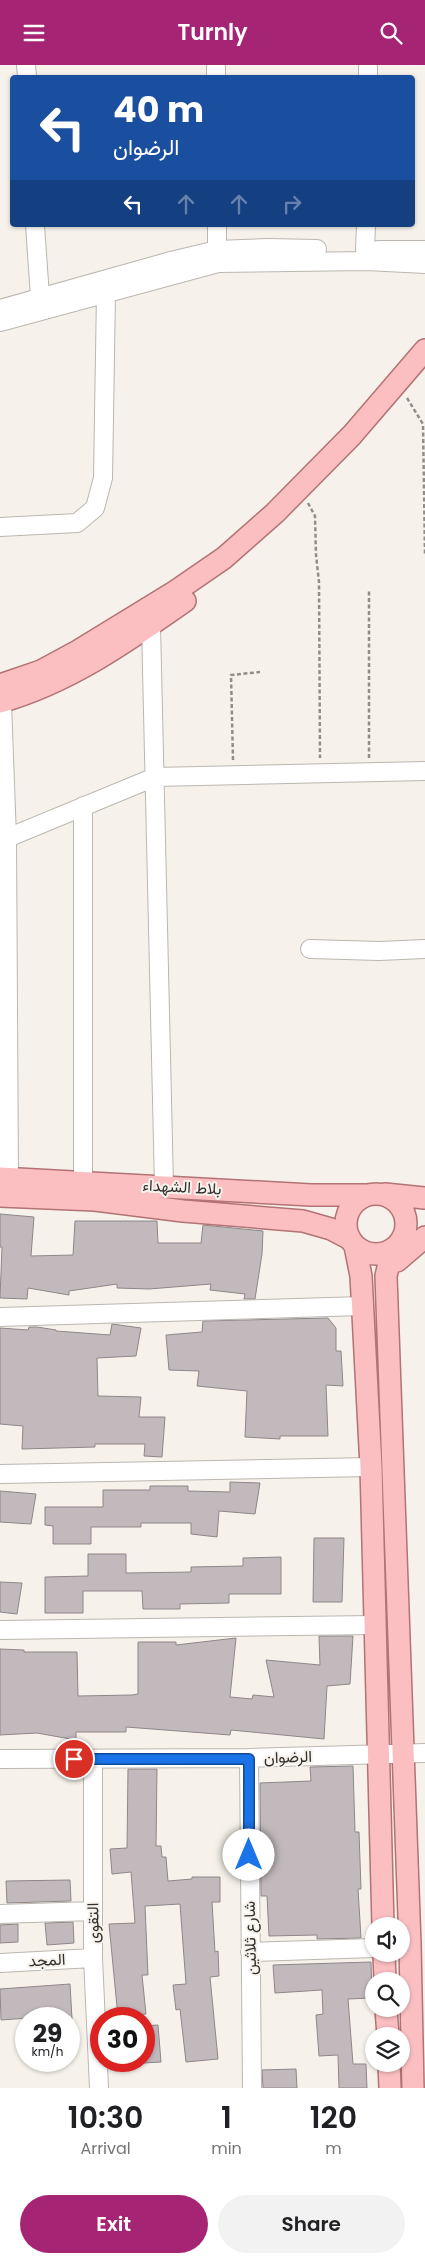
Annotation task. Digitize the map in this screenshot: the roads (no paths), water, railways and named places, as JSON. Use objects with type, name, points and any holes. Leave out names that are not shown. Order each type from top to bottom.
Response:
[{"type":"main road","points":[[0,696],[176,591],[224,558],[275,513],[352,435],[425,350]]},
{"type":"main road","points":[[0,696],[62,679],[151,625],[248,556],[306,500],[425,371]]},
{"type":"main road","name":"بلاط الشهداء","points":[[3,1184],[83,1181],[329,1195],[374,1194],[425,1198]]},
{"type":"main road","name":"بلاط الشهداء","points":[[3,1184],[95,1200],[183,1211],[303,1221],[320,1225],[352,1242]]},
{"type":"main road","points":[[383,1917],[371,1467],[363,1306],[361,1276],[346,1222],[347,1214],[357,1200],[374,1194],[398,1201],[406,1216],[406,1233],[397,1246],[386,1276],[403,1752],[418,1944],[413,2088]]},
{"type":"main road","points":[[320,1225],[327,1214],[329,1195]]},
{"type":"main road","points":[[352,1242],[369,1253],[384,1253],[425,1229]]},
{"type":"main road","points":[[386,1276],[407,1251],[425,1237]]},
{"type":"main road","points":[[361,1276],[371,1272],[386,1276]]},
{"type":"main road","points":[[389,2072],[390,2088]]},
{"type":"street","points":[[36,227],[40,297]]},
{"type":"street","points":[[217,227],[217,250]]},
{"type":"street","points":[[365,250],[366,227]]},
{"type":"street","points":[[0,309],[217,250],[268,248],[425,250]]},
{"type":"street","points":[[0,322],[199,267],[230,261],[367,261],[425,264]]},
{"type":"street","points":[[0,527],[77,523],[95,508],[103,478],[106,293]]},
{"type":"street","points":[[151,625],[164,1186]]},
{"type":"street","points":[[0,696],[3,840],[3,1184]]},
{"type":"street","points":[[3,840],[155,777],[425,771]]},
{"type":"street","points":[[83,807],[83,1181]]},
{"type":"street","points":[[310,949],[379,951],[425,949]]},
{"type":"street","points":[[0,1317],[363,1306]]},
{"type":"street","points":[[0,1474],[371,1467]]},
{"type":"street","points":[[0,1630],[375,1625]]},
{"type":"street","name":"الرضوان","points":[[0,1759],[249,1759],[403,1752],[425,1753]]},
{"type":"street","name":"التقوى","points":[[93,1759],[93,1911],[99,2088]]},
{"type":"street","name":"شارع ثلاثين","points":[[249,1759],[252,2088]]},
{"type":"street","points":[[0,1914],[93,1911]]},
{"type":"street","points":[[250,1952],[365,1948]]},
{"type":"street","name":"المجد","points":[[0,1963],[94,1958]]}]
